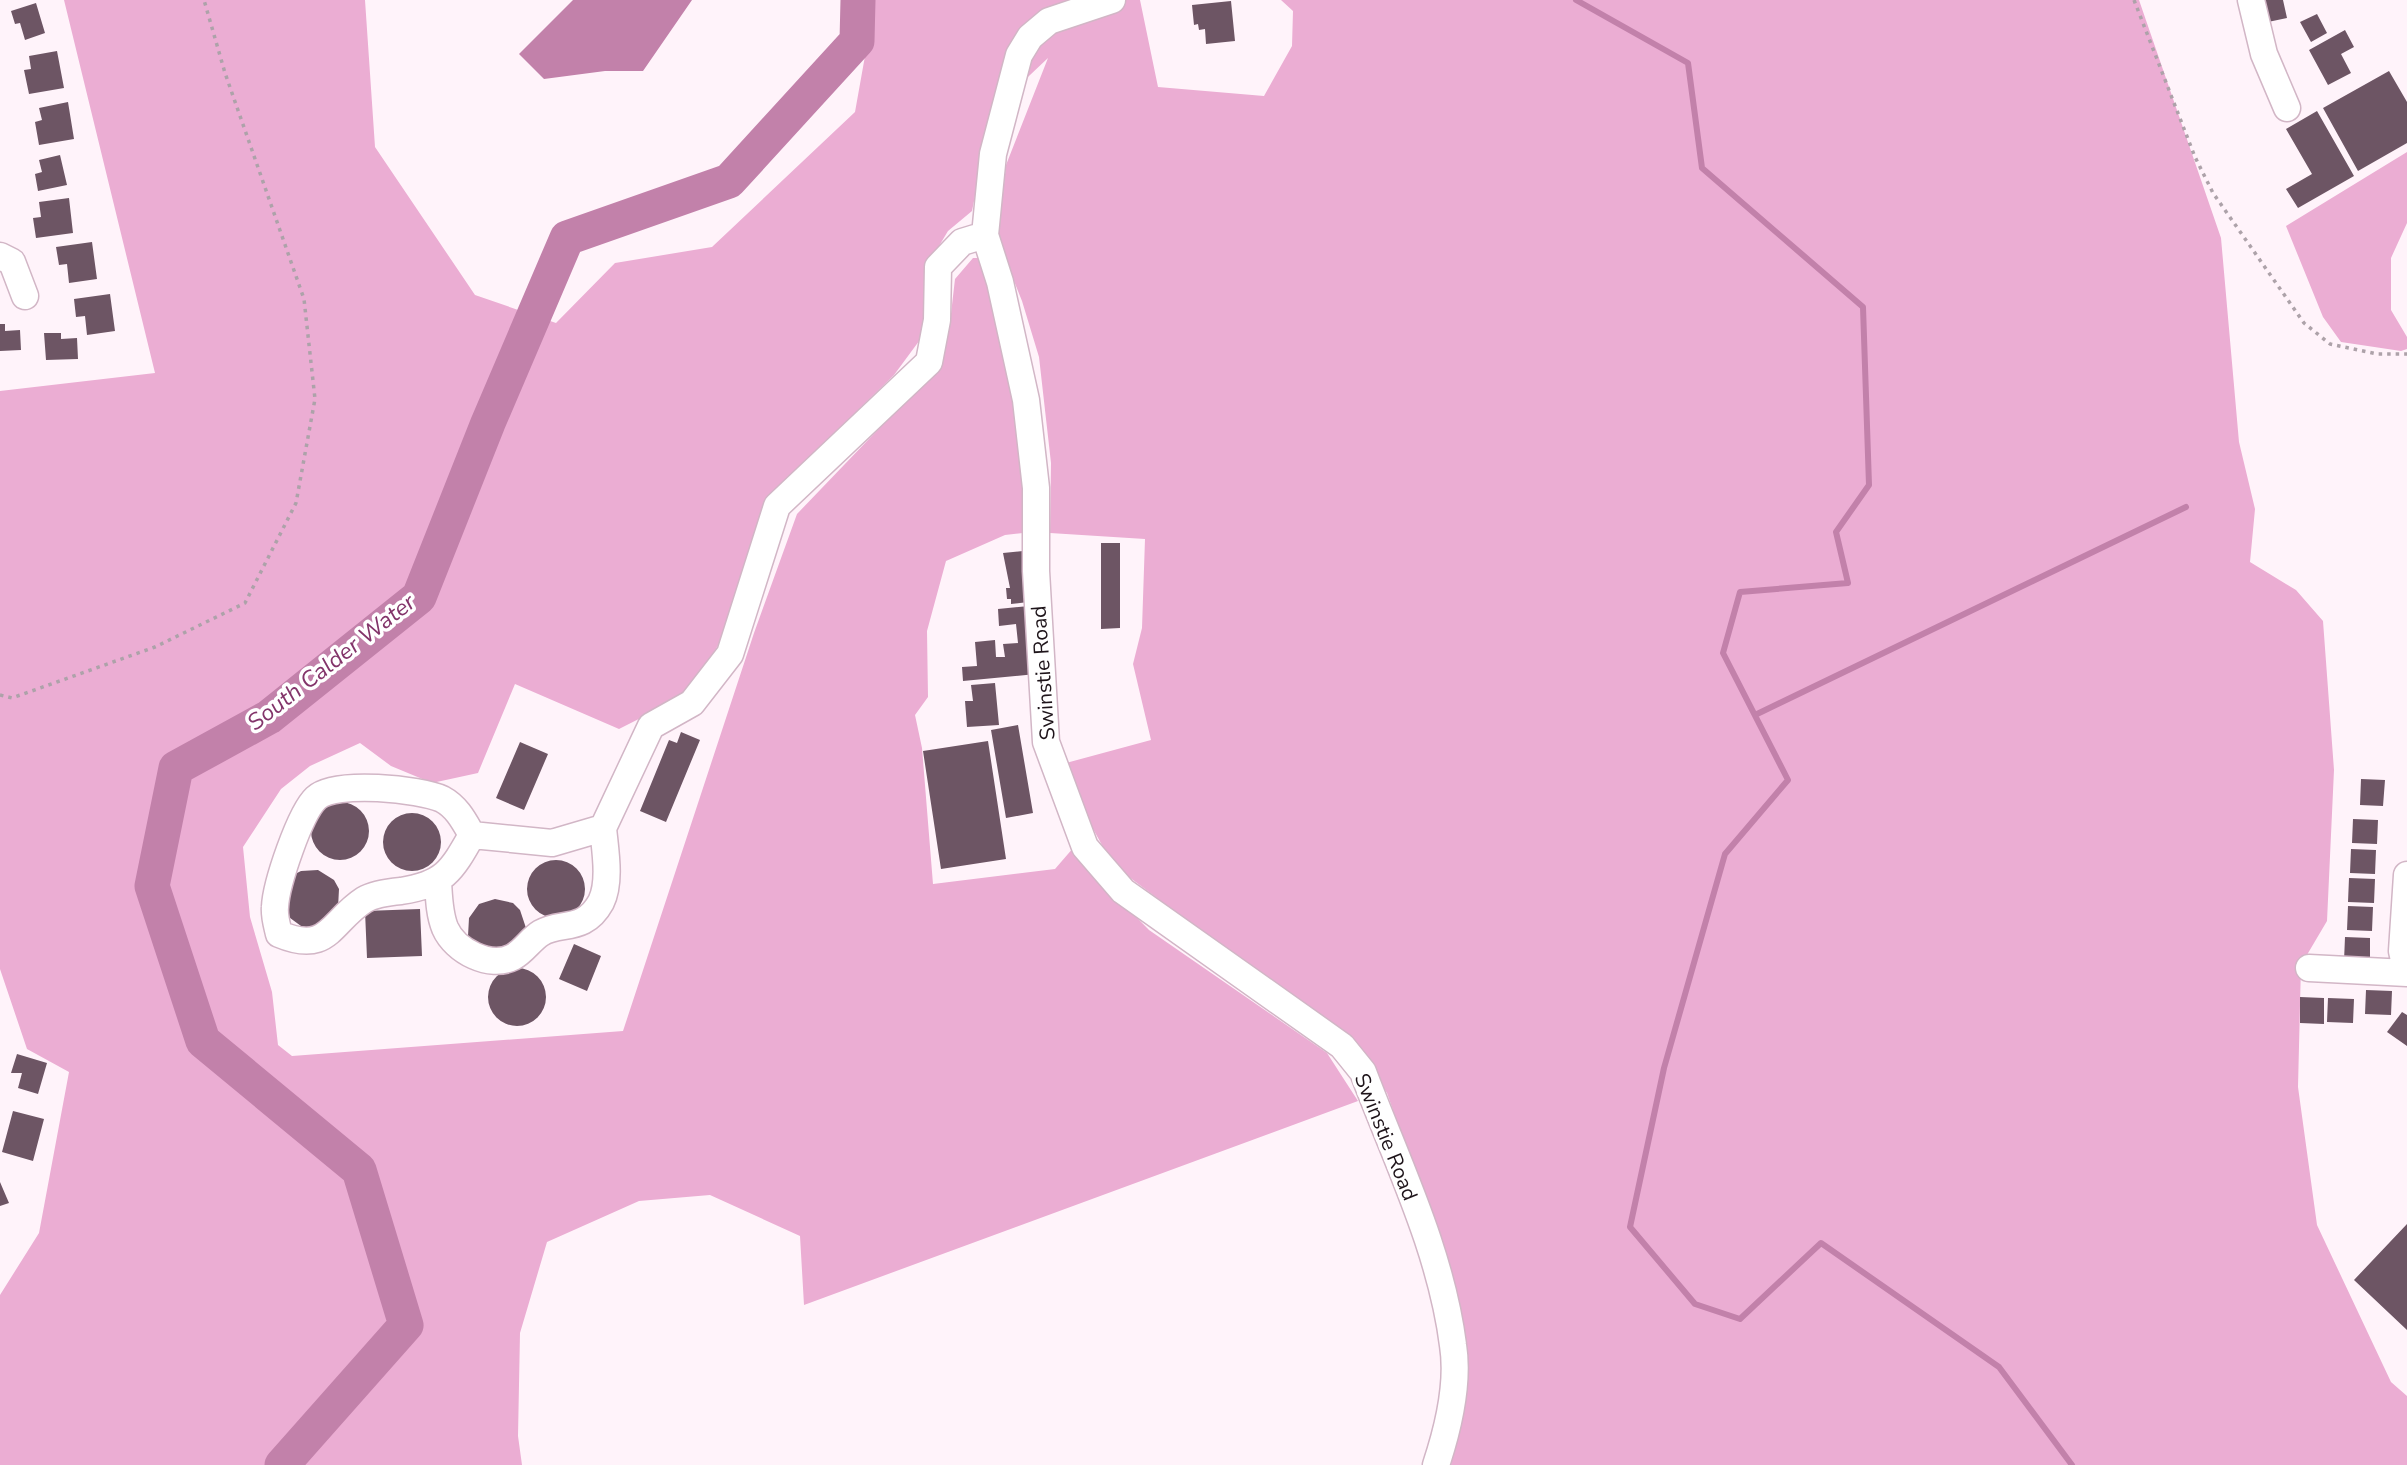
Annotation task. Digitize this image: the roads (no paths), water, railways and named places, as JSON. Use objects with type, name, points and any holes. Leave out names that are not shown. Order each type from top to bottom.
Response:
[{"type":"street","name":"Swinstie Road","points":[[1112,0],[1049,21],[1030,37],[1019,55],[993,153],[985,235],[1000,282],[1026,400],[1036,488],[1036,571],[1046,742],[1085,847],[1123,891],[1342,1046],[1363,1072],[1439,1274],[1454,1347],[1453,1392],[1436,1465]]},
{"type":"street","points":[[2251,0],[2264,54],[2287,108]]},
{"type":"street","points":[[438,881],[439,908],[446,930],[459,946],[476,957],[493,961],[511,958],[542,932],[564,928],[588,918],[601,901],[605,882],[603,828],[651,726],[692,703],[730,654],[777,506],[929,362],[937,320],[938,267],[962,242],[985,235]]},
{"type":"street","points":[[0,256],[12,262],[25,296]]},
{"type":"street","points":[[348,787],[441,799],[460,813],[472,835],[456,863],[438,881],[427,886],[365,899],[326,937],[296,941],[279,933],[274,908],[279,877],[305,815],[316,798],[330,790],[348,787]]},
{"type":"street","points":[[472,835],[552,843],[603,828]]},
{"type":"street","points":[[2309,968],[2407,973],[2402,951],[2407,874]]},
{"type":"waterway","name":"South Calder Water","points":[[282,1465],[406,1325],[359,1170],[203,1041],[152,886],[176,768],[269,717],[419,597],[488,423],[567,238],[729,181],[857,41],[858,0]]},
{"type":"waterway","points":[[1576,0],[1688,63],[1702,168],[1863,307],[1869,485],[1836,532],[1848,583],[1740,592],[1723,653],[1788,780],[1725,854],[1664,1068],[1630,1227],[1695,1304],[1740,1319],[1821,1243],[1999,1367],[2072,1465]]},
{"type":"waterway","points":[[1755,715],[2186,507]]}]
